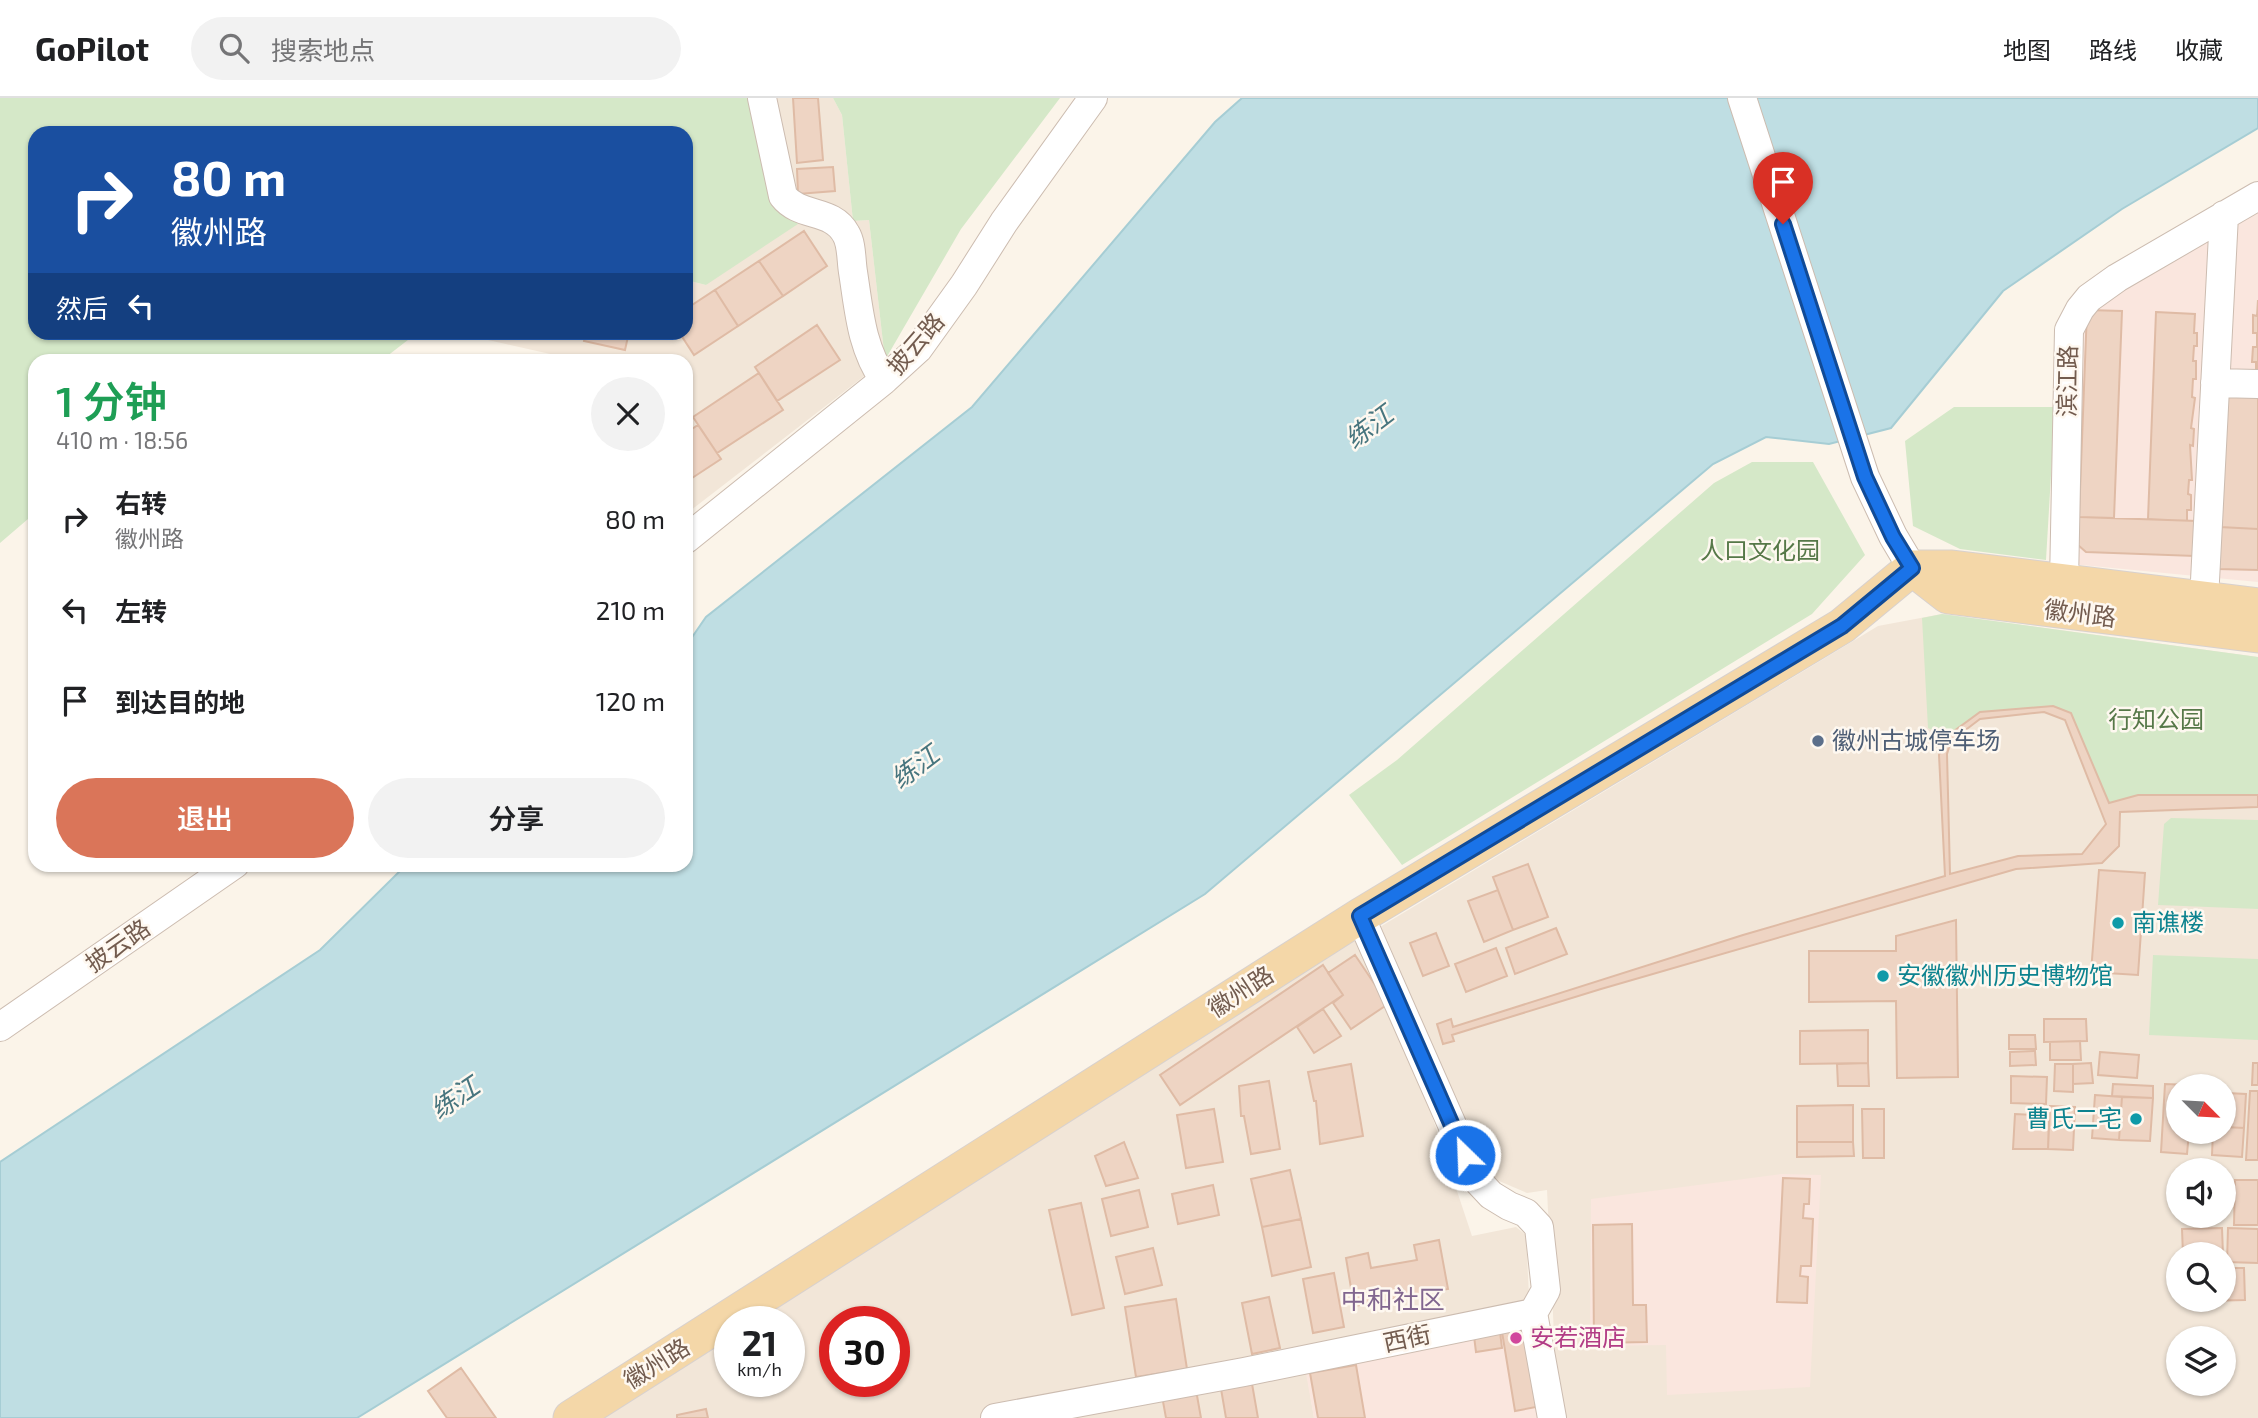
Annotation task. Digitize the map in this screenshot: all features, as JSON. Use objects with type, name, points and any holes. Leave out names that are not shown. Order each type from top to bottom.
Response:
[{"type":"main road","name":"徽州路","points":[[1912,568],[1948,596],[2258,635]]},
{"type":"main road","name":"徽州路","points":[[571,1418],[1360,916],[1842,626],[1912,568],[1952,568],[2258,606]]},
{"type":"street","points":[[762,98],[783,197],[795,208],[830,218],[848,237],[863,337],[872,361],[884,380]]},
{"type":"street","name":"披云路","points":[[693,533],[902,365],[930,334],[1004,222],[1093,98]]},
{"type":"street","points":[[1742,98],[1865,477],[1893,537],[1912,568]]},
{"type":"street","name":"滨江路","points":[[2064,583],[2069,330],[2074,319],[2089,298],[2117,278],[2258,195]]},
{"type":"street","points":[[2204,600],[2224,215]]},
{"type":"street","points":[[2215,383],[2258,384]]},
{"type":"street","name":"披云路","points":[[0,1027],[223,872]]},
{"type":"street","points":[[1360,916],[1476,1179],[1491,1195],[1526,1213],[1539,1227],[1546,1290],[1533,1313],[1552,1418]]},
{"type":"street","name":"西街","points":[[995,1418],[1258,1370],[1533,1313]]},
{"type":"shaded area","points":[[752,98],[833,98],[842,115],[853,221],[869,220],[885,360],[693,509],[693,354],[550,354],[488,340],[693,340],[693,282],[706,285],[770,194]]},
{"type":"shaded area","points":[[2258,202],[2258,582],[2071,564],[2081,315]]},
{"type":"shaded area","points":[[1942,614],[2258,657],[2258,1418],[1558,1418],[1547,1190],[1527,1193],[1485,1175],[1375,930],[1878,626]]},
{"type":"shaded area","points":[[1359,937],[1417,1071],[1472,1236],[1516,1227],[1526,1235],[1527,1301],[1306,1369],[1314,1418],[590,1418],[714,1340],[714,1397],[805,1397],[805,1306],[768,1306]]},
{"type":"shaded area","points":[[1781,1174],[1821,1175],[1810,1387],[1667,1395],[1666,1345],[1590,1346],[1591,1199]]},
{"type":"shaded area","points":[[1530,1320],[1545,1418],[1314,1418],[1305,1368]]},
{"type":"green space","points":[[0,98],[752,98],[770,194],[798,224],[706,285],[693,282],[693,126],[28,126],[28,340],[408,340],[390,354],[28,354],[28,519],[0,543]]},
{"type":"green space","points":[[833,98],[1060,98],[961,229],[885,360],[869,220],[853,221],[842,115]]},
{"type":"green space","points":[[1954,407],[2055,407],[2046,560],[1960,549],[1913,526],[1905,441]]},
{"type":"green space","name":"人口文化园","points":[[1752,462],[1813,462],[1865,555],[1812,614],[1402,865],[1349,795],[1397,760],[1714,483]]},
{"type":"green space","name":"行知公园","points":[[1942,614],[2258,657],[2258,795],[2138,795],[2109,803],[2071,713],[2053,706],[1980,712],[1946,737],[1928,728],[1922,618]]},
{"type":"green space","points":[[2171,818],[2258,820],[2258,909],[2158,905],[2164,824]]},
{"type":"green space","points":[[2153,955],[2258,959],[2258,1040],[2149,1035]]},
{"type":"water","name":"练江","points":[[1242,98],[2258,98],[2258,128],[2122,209],[2003,291],[1891,428],[1829,444],[1766,437],[1713,464],[1205,894],[357,1418],[0,1418],[0,1162],[320,950],[399,872],[693,872],[693,636],[706,617],[972,407],[1215,122]]},
{"type":"building","points":[[793,98],[818,98],[823,160],[797,163]]},
{"type":"building","points":[[833,167],[835,191],[798,194],[797,169]]},
{"type":"building","points":[[804,231],[827,266],[783,296],[759,261]]},
{"type":"building","points":[[759,261],[783,296],[738,326],[715,290]]},
{"type":"building","points":[[715,290],[738,326],[694,355],[684,340],[693,340],[693,304]]},
{"type":"building","points":[[2258,300],[2258,374],[2256,362],[2252,362],[2253,347],[2257,347],[2257,333],[2253,333],[2253,315],[2257,316]]},
{"type":"building","points":[[2087,310],[2122,311],[2114,518],[2079,517]]},
{"type":"building","points":[[2156,312],[2195,314],[2194,333],[2197,333],[2197,346],[2194,346],[2193,361],[2196,361],[2196,379],[2193,379],[2192,397],[2195,398],[2191,428],[2194,429],[2193,446],[2190,445],[2192,480],[2189,480],[2188,494],[2191,495],[2191,510],[2187,510],[2187,521],[2148,519]]},
{"type":"building","points":[[817,325],[840,360],[777,401],[755,367]]},
{"type":"building","points":[[584,340],[627,340],[625,350]]},
{"type":"building","points":[[759,373],[783,410],[717,453],[693,417]]},
{"type":"building","points":[[2225,395],[2258,396],[2258,529],[2220,527]]},
{"type":"building","points":[[698,425],[721,459],[693,477],[693,428]]},
{"type":"building","points":[[2079,517],[2197,521],[2195,556],[2086,552],[2078,545]]},
{"type":"building","points":[[2220,527],[2258,529],[2258,570],[2218,569]]},
{"type":"building","points":[[2053,706],[2071,713],[2109,803],[2138,795],[2258,795],[2258,807],[2120,812],[2119,846],[2102,863],[2016,869],[1601,989],[1452,1035],[1454,1041],[1443,1044],[1437,1024],[1451,1019],[1453,1027],[1743,935],[1945,876],[1939,755],[1946,737],[1980,712]],"holes":[[[2044,712],[2065,720],[2106,824],[2082,854],[2018,856],[1950,874],[1947,754],[1951,741],[1980,719]]]},
{"type":"building","points":[[1528,864],[1548,917],[1513,930],[1493,877]]},
{"type":"building","name":"南谯楼","points":[[2099,870],[2145,873],[2138,975],[2091,972]]},
{"type":"building","points":[[1498,890],[1513,930],[1484,942],[1468,901]]},
{"type":"building","name":"安徽徽州历史博物馆","points":[[1956,920],[1958,1077],[1897,1078],[1896,1001],[1809,1002],[1809,951],[1896,951],[1896,936]]},
{"type":"building","points":[[1556,928],[1567,954],[1515,974],[1506,948]]},
{"type":"building","points":[[1436,933],[1449,966],[1423,976],[1410,943]]},
{"type":"building","points":[[1496,948],[1507,976],[1466,992],[1455,964]]},
{"type":"building","points":[[1355,955],[1388,1004],[1351,1029],[1333,1003],[1343,995],[1328,973]]},
{"type":"building","points":[[1323,965],[1343,995],[1180,1105],[1160,1075]]},
{"type":"building","points":[[1323,1009],[1341,1036],[1314,1053],[1297,1027]]},
{"type":"building","points":[[2044,1019],[2086,1019],[2087,1041],[2044,1042]]},
{"type":"building","points":[[1868,1030],[1868,1063],[1800,1064],[1800,1031]]},
{"type":"building","points":[[2009,1035],[2035,1035],[2036,1049],[2009,1049]]},
{"type":"building","points":[[2080,1041],[2081,1060],[2050,1060],[2050,1042]]},
{"type":"building","points":[[2035,1051],[2036,1065],[2010,1066],[2010,1052]]},
{"type":"building","points":[[2100,1052],[2139,1055],[2137,1078],[2098,1075]]},
{"type":"building","points":[[1868,1063],[1869,1086],[1838,1086],[1837,1064]]},
{"type":"building","points":[[2091,1063],[2093,1083],[2073,1084],[2073,1064]]},
{"type":"building","points":[[2253,1063],[2258,1063],[2258,1085],[2252,1085]]},
{"type":"building","points":[[1351,1064],[1363,1136],[1320,1144],[1316,1101],[1308,1072]]},
{"type":"building","points":[[2055,1064],[2073,1064],[2073,1092],[2054,1091]]},
{"type":"building","points":[[2011,1076],[2047,1077],[2046,1104],[2011,1103]]},
{"type":"building","points":[[1269,1081],[1280,1149],[1251,1154],[1244,1116],[1241,1116],[1239,1086]]},
{"type":"building","points":[[2113,1084],[2153,1086],[2153,1098],[2112,1096]]},
{"type":"building","points":[[2166,1084],[2166,1144],[2188,1144],[2187,1154],[2161,1152]]},
{"type":"building","points":[[2250,1091],[2258,1091],[2258,1160],[2246,1160]]},
{"type":"building","points":[[2236,1093],[2246,1094],[2244,1128],[2236,1128]]},
{"type":"building","name":"曹氏二宅","points":[[2095,1095],[2122,1097],[2119,1140],[2092,1138]]},
{"type":"building","name":"曹氏二宅","points":[[2122,1097],[2153,1098],[2150,1141],[2119,1140]]},
{"type":"building","points":[[1853,1105],[1853,1142],[1797,1142],[1797,1106]]},
{"type":"building","points":[[2050,1106],[2075,1107],[2073,1150],[2048,1149]]},
{"type":"building","points":[[1214,1109],[1223,1162],[1186,1168],[1177,1115]]},
{"type":"building","points":[[1862,1109],[1884,1109],[1884,1158],[1863,1158]]},
{"type":"building","points":[[2015,1114],[2049,1116],[2048,1149],[2013,1149]]},
{"type":"building","points":[[2236,1128],[2244,1128],[2242,1157],[2212,1155],[2212,1144],[2236,1144]]},
{"type":"building","points":[[1124,1142],[1138,1178],[1106,1186],[1095,1156]]},
{"type":"building","points":[[1797,1142],[1853,1142],[1854,1156],[1797,1157]]},
{"type":"building","points":[[1290,1170],[1301,1219],[1262,1227],[1251,1179]]},
{"type":"building","points":[[1783,1178],[1810,1179],[1809,1204],[1804,1204],[1803,1218],[1813,1219],[1811,1266],[1801,1266],[1800,1276],[1808,1277],[1807,1303],[1777,1302]]},
{"type":"building","points":[[2236,1180],[2258,1180],[2258,1225],[2236,1225]]},
{"type":"building","points":[[1213,1185],[1219,1215],[1178,1224],[1172,1194]]},
{"type":"building","points":[[1139,1190],[1148,1227],[1111,1236],[1102,1199]]},
{"type":"building","points":[[1081,1203],[1104,1308],[1072,1315],[1049,1210]]},
{"type":"building","points":[[1301,1219],[1311,1267],[1272,1276],[1262,1227]]},
{"type":"building","points":[[1632,1224],[1633,1305],[1646,1305],[1647,1342],[1594,1343],[1593,1225]]},
{"type":"building","points":[[2222,1228],[2223,1242],[2182,1242],[2182,1229]]},
{"type":"building","points":[[2228,1228],[2258,1229],[2258,1263],[2236,1262],[2236,1242],[2228,1242]]},
{"type":"building","points":[[1439,1240],[1448,1289],[1354,1306],[1346,1258],[1368,1253],[1371,1268],[1417,1260],[1414,1245]]},
{"type":"building","points":[[1153,1248],[1162,1285],[1125,1294],[1116,1257]]},
{"type":"building","points":[[2236,1268],[2244,1268],[2245,1300],[2236,1300]]},
{"type":"building","points":[[1334,1273],[1344,1327],[1313,1333],[1303,1279]]},
{"type":"building","points":[[1269,1297],[1280,1348],[1252,1354],[1242,1303]]},
{"type":"building","points":[[1176,1299],[1187,1369],[1136,1377],[1125,1307]]},
{"type":"building","points":[[1523,1328],[1536,1407],[1515,1411],[1502,1332]]},
{"type":"building","points":[[1500,1332],[1502,1348],[1476,1352],[1474,1336]]},
{"type":"building","points":[[1356,1365],[1365,1418],[1318,1418],[1310,1373]]},
{"type":"building","points":[[461,1368],[496,1418],[447,1418],[428,1391]]},
{"type":"building","points":[[1251,1378],[1258,1418],[1226,1418],[1220,1383]]},
{"type":"building","points":[[1196,1390],[1201,1418],[1166,1418],[1162,1396]]},
{"type":"building","points":[[706,1409],[708,1418],[677,1418],[677,1415]]},
{"type":"place","name":"徽州古城停车场","points":[[1818,741]]},
{"type":"place","name":"南谯楼","points":[[2118,923]]},
{"type":"place","name":"安徽徽州历史博物馆","points":[[1883,976]]},
{"type":"place","name":"曹氏二宅","points":[[2136,1119]]},
{"type":"place","name":"安若酒店","points":[[1516,1338]]},
{"type":"district","name":"中和社区","points":[[1393,1300]]},
{"type":"route","points":[[1465,1155],[1360,916],[1842,626],[1912,568],[1893,537],[1865,477],[1783,224]]}]
